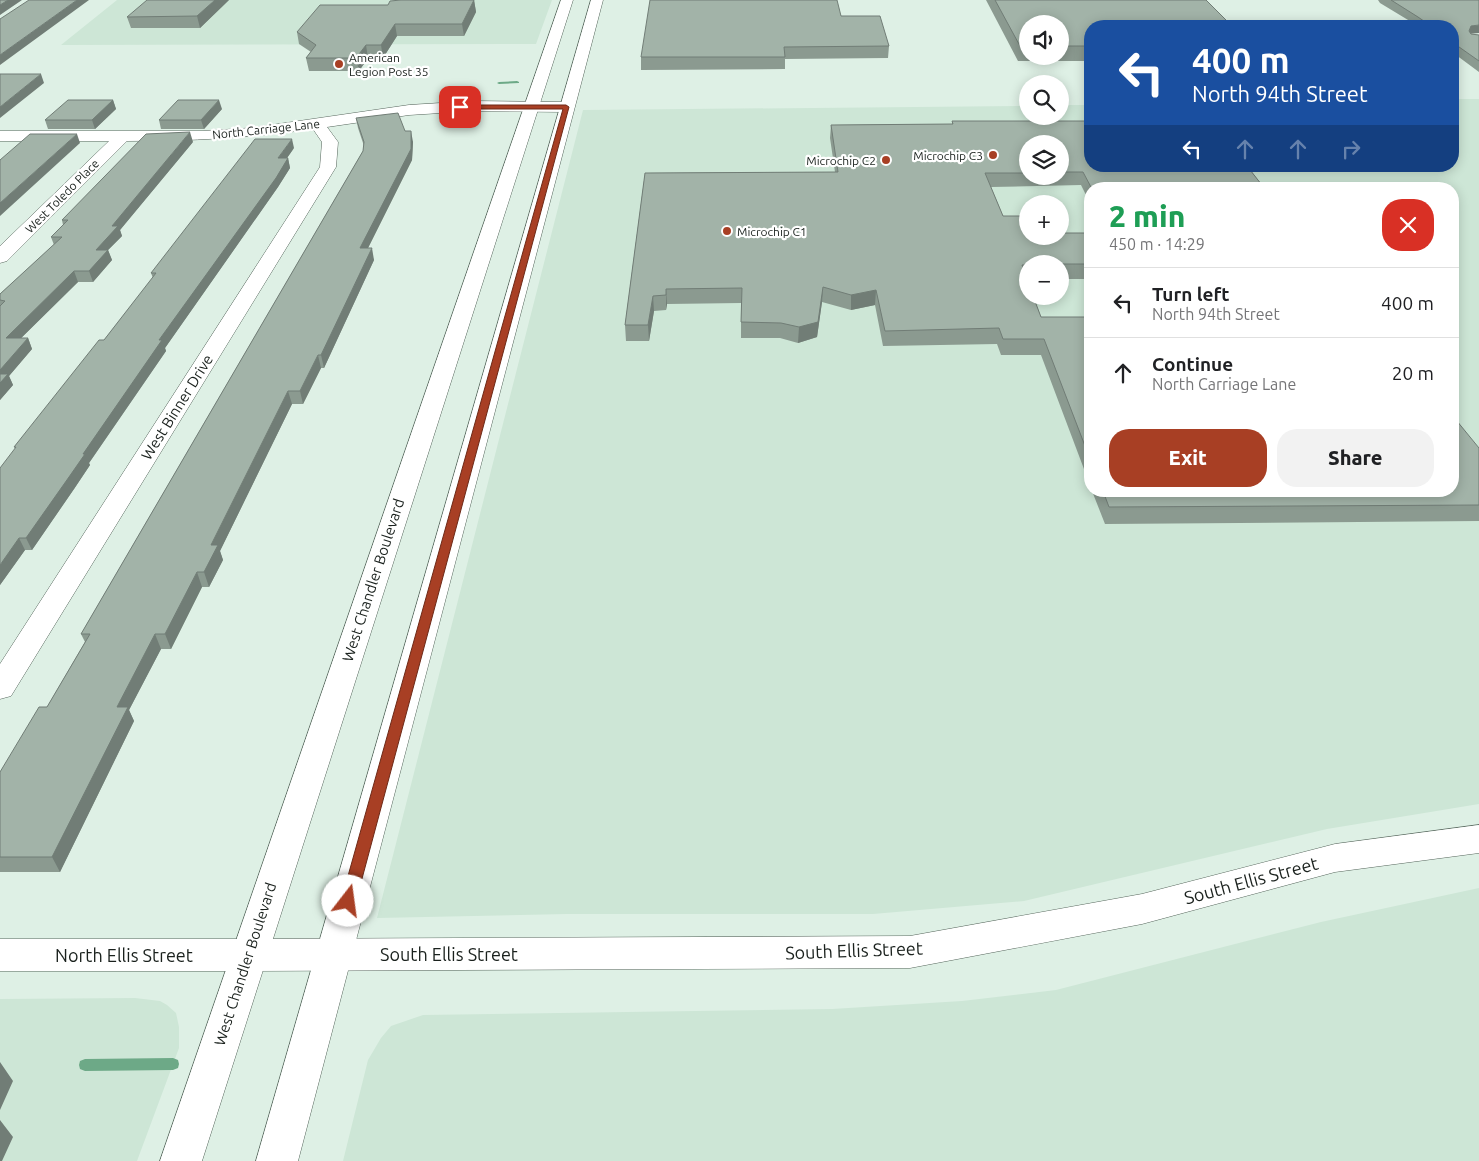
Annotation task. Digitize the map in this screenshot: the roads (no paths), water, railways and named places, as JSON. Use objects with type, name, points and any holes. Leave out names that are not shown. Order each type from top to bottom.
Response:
[{"type":"main road","name":"West Chandler Boulevard","points":[[181,1161],[247,955],[567,0]]},
{"type":"main road","points":[[277,1161],[597,0]]},
{"type":"main road","name":"North Carriage Lane","points":[[0,136],[203,136],[251,133],[409,110],[531,105],[566,107]]},
{"type":"main road","name":"West Binner Drive","points":[[0,688],[328,167],[330,142],[317,123]]},
{"type":"main road","name":"West Toledo Place","points":[[0,257],[123,136]]},
{"type":"main road","name":"South Ellis Street","points":[[247,955],[910,952],[1142,909],[1335,858],[1479,839]]},
{"type":"main road","name":"North Ellis Street","points":[[0,955],[247,955]]},
{"type":"waterway","points":[[499,83],[517,82]]},
{"type":"waterway","points":[[85,1065],[173,1064]]},
{"type":"place","name":"American Legion Post 35","points":[[339,64]]},
{"type":"place","name":"Microchip C3","points":[[993,155]]},
{"type":"place","name":"Microchip C2","points":[[886,160]]},
{"type":"place","name":"Microchip C1","points":[[727,231]]}]
